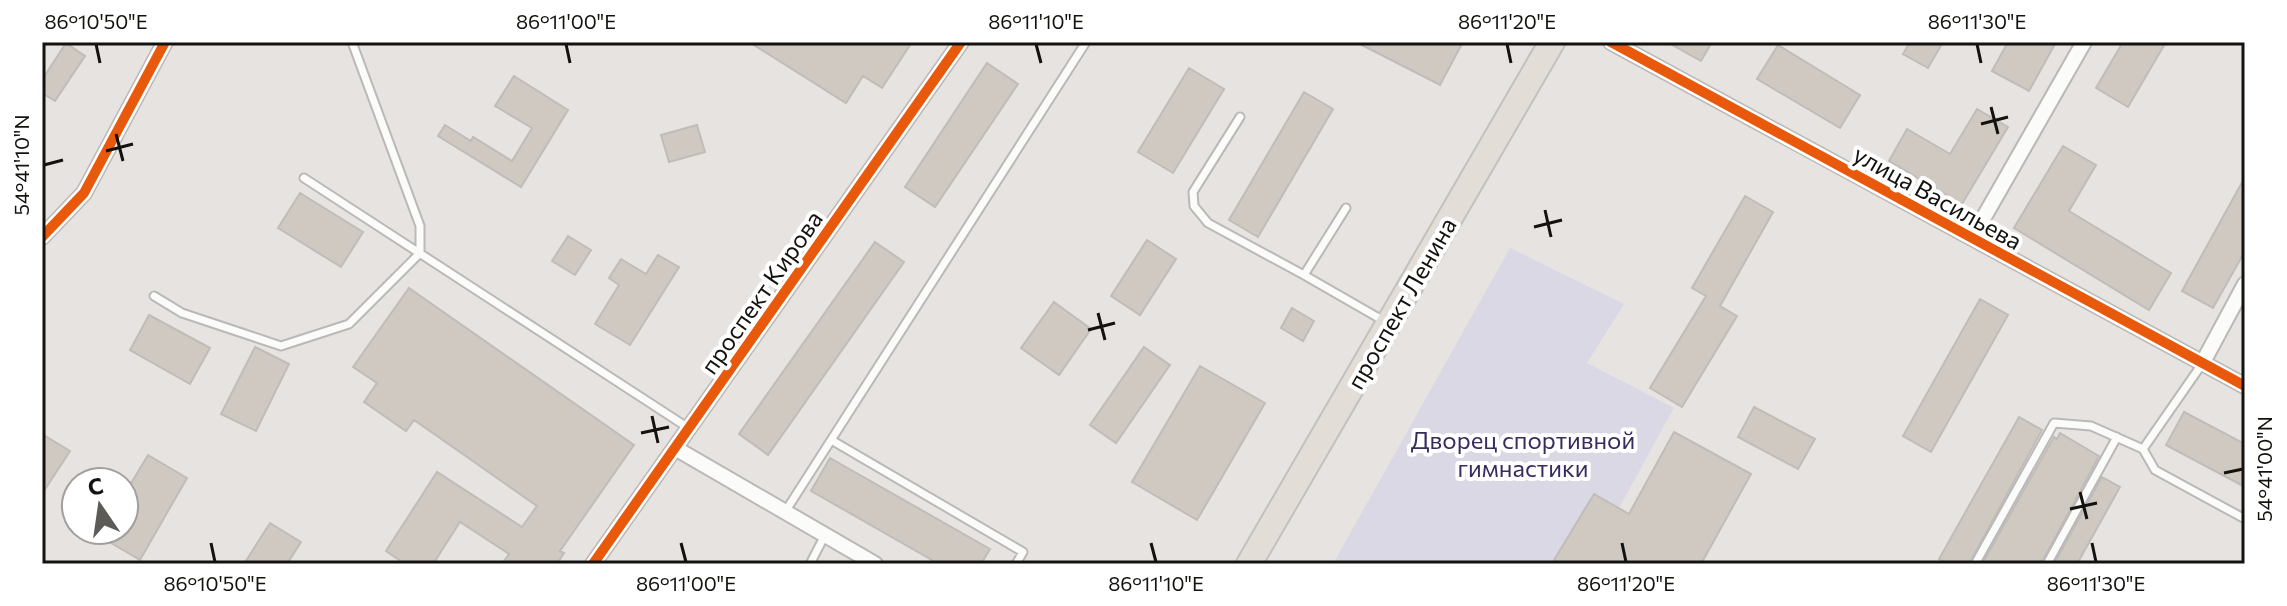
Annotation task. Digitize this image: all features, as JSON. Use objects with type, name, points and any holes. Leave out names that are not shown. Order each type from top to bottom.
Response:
[{"type":"main road","name":"проспект Ленина","points":[[1249,564],[1552,42]]},
{"type":"street","points":[[42,237],[84,193],[165,42]]},
{"type":"street","name":"проспект Кирова","points":[[593,564],[961,42]]},
{"type":"street","name":"улица Васильева","points":[[1611,42],[2245,386]]},
{"type":"street","points":[[1972,238],[2084,42]]},
{"type":"street","points":[[2202,364],[2245,284]]},
{"type":"street","points":[[675,448],[875,564]]},
{"type":"lane","points":[[154,296],[182,313],[281,346],[349,324],[420,253],[420,226],[352,42]]},
{"type":"lane","points":[[785,512],[1086,42]]},
{"type":"lane","points":[[1240,117],[1193,192],[1194,206],[1208,223],[1389,324]]},
{"type":"lane","points":[[304,178],[690,429]]},
{"type":"lane","points":[[1304,275],[1346,208]]},
{"type":"lane","points":[[2143,449],[2202,364]]},
{"type":"lane","points":[[1975,564],[2054,423],[2091,426],[2143,449],[2155,470],[2245,519]]},
{"type":"lane","points":[[2047,564],[2117,437]]},
{"type":"lane","points":[[833,441],[1023,552],[1016,564]]},
{"type":"lane","points":[[810,564],[825,535]]},
{"type":"green space","name":"Дворец спортивной гимнастики","points":[[1510,248],[1624,304],[1587,363],[1674,408],[1588,564],[1333,564]]},
{"type":"building","points":[[749,42],[912,42],[882,88],[863,76],[846,103]]},
{"type":"building","points":[[1356,42],[1463,42],[1440,85]]},
{"type":"building","points":[[1667,42],[1712,42],[1701,61]]},
{"type":"building","points":[[1910,42],[1943,42],[1928,68],[1903,54]]},
{"type":"building","points":[[2008,42],[2056,42],[2029,91],[1992,71]]},
{"type":"building","points":[[2123,42],[2166,42],[2128,107],[2096,88]]},
{"type":"building","points":[[66,43],[85,56],[55,101],[42,93],[42,80]]},
{"type":"building","points":[[1778,45],[1860,95],[1840,128],[1757,79]]},
{"type":"building","points":[[987,63],[1018,84],[935,207],[905,187]]},
{"type":"building","points":[[1189,68],[1224,89],[1173,173],[1138,152]]},
{"type":"building","points":[[514,76],[568,110],[521,187],[438,136],[445,125],[471,141],[473,137],[512,161],[532,128],[495,106]]},
{"type":"building","points":[[1304,92],[1333,109],[1258,237],[1229,220]]},
{"type":"building","points":[[1977,109],[2008,127],[1962,204],[1889,161],[1907,129],[1950,154]]},
{"type":"building","points":[[697,125],[705,152],[669,162],[661,135]]},
{"type":"building","points":[[2063,146],[2096,165],[2069,211],[2171,273],[2149,310],[2014,228]]},
{"type":"building","points":[[2245,177],[2245,251],[2213,308],[2182,291]]},
{"type":"building","points":[[300,193],[363,232],[341,267],[278,228]]},
{"type":"building","points":[[1745,196],[1773,212],[1720,306],[1737,316],[1682,407],[1650,388],[1706,296],[1692,288]]},
{"type":"building","points":[[568,236],[591,250],[575,275],[552,261]]},
{"type":"building","points":[[1147,240],[1176,259],[1140,315],[1111,296]]},
{"type":"building","points":[[875,242],[904,262],[768,455],[739,434]]},
{"type":"building","points":[[658,255],[679,267],[630,345],[595,324],[619,285],[609,278],[621,259],[646,274]]},
{"type":"building","points":[[409,288],[634,445],[560,551],[564,553],[557,564],[502,564],[509,554],[460,522],[433,564],[405,564],[386,551],[437,472],[522,527],[537,506],[414,420],[406,431],[364,402],[377,383],[353,367]]},
{"type":"building","points":[[1980,299],[2008,315],[1931,452],[1903,436]]},
{"type":"building","points":[[1054,302],[1091,329],[1059,375],[1021,348]]},
{"type":"building","points":[[1292,308],[1314,321],[1303,341],[1281,328]]},
{"type":"building","points":[[149,315],[210,348],[190,384],[130,350]]},
{"type":"building","points":[[255,347],[289,364],[256,431],[221,414]]},
{"type":"building","points":[[1144,347],[1170,365],[1116,443],[1090,425]]},
{"type":"building","points":[[1200,366],[1265,403],[1197,520],[1132,482]]},
{"type":"building","points":[[1754,407],[1815,439],[1798,469],[1738,437]]},
{"type":"building","points":[[2184,412],[2245,444],[2245,487],[2166,445]]},
{"type":"building","points":[[2019,417],[2042,430],[1969,564],[1948,564],[1939,559]]},
{"type":"building","points":[[1674,432],[1751,474],[1701,564],[1562,564],[1554,560],[1594,494],[1629,514]]},
{"type":"building","points":[[2060,433],[2099,456],[2041,564],[1982,564],[2054,437],[2057,439]]},
{"type":"building","points":[[42,434],[70,451],[42,494]]},
{"type":"building","points":[[148,455],[187,478],[140,560],[116,546],[140,546],[140,468]]},
{"type":"building","points":[[830,458],[990,549],[981,564],[939,564],[811,491]]},
{"type":"building","points":[[2102,477],[2120,487],[2077,564],[2054,564]]},
{"type":"building","points":[[270,523],[301,542],[287,564],[244,564]]},
{"type":"cycle path","points":[[42,237],[84,193],[165,42]]},
{"type":"cycle path","points":[[593,564],[961,42]]},
{"type":"cycle path","points":[[1611,42],[2245,386]]}]
